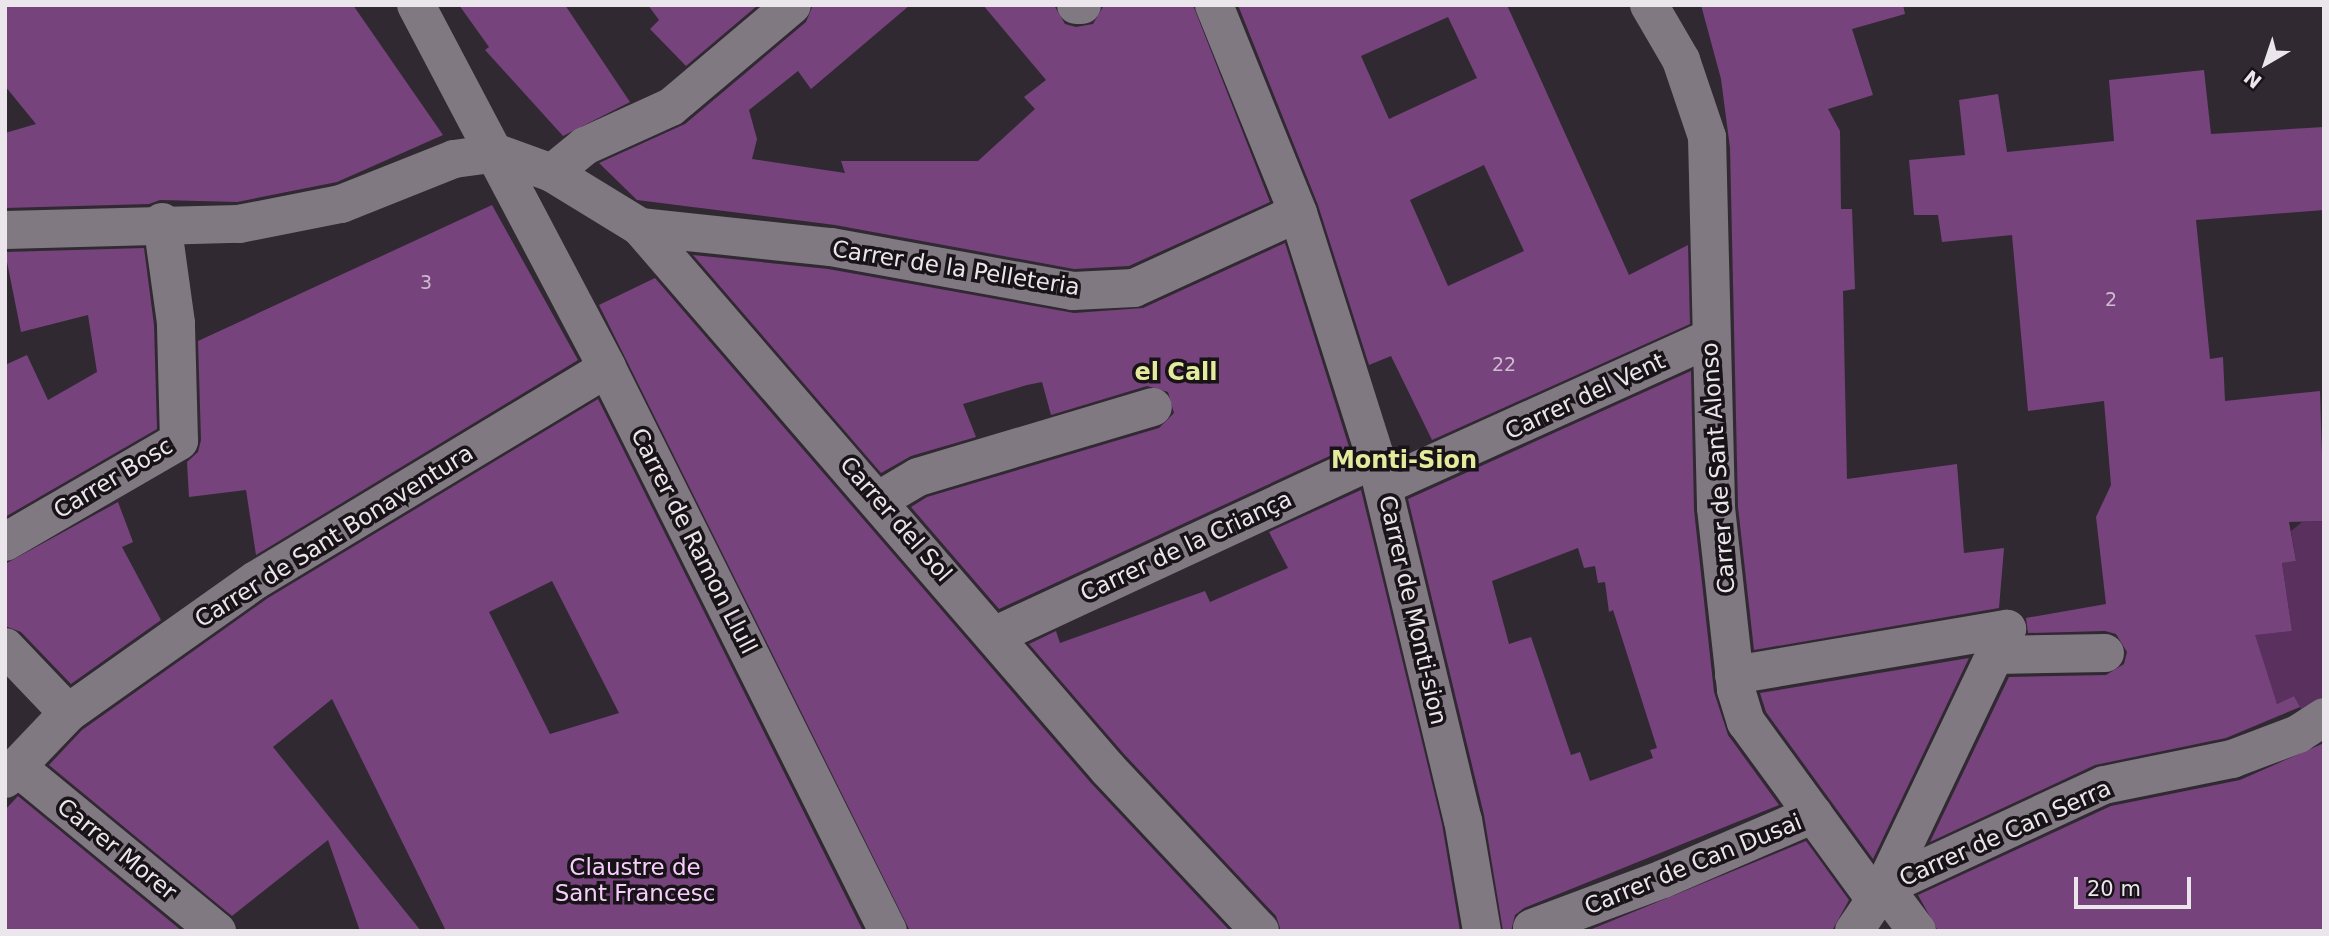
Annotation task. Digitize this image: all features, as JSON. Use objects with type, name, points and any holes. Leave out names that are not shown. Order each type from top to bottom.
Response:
[{"type":"street","name":"Carrer de Ramon Llull","points":[[416,5],[497,152],[888,931]]},
{"type":"street","points":[[552,173],[584,146],[671,107],[792,5]]},
{"type":"street","points":[[1076,5],[1082,5]]},
{"type":"street","name":"Carrer de Monti-sion","points":[[1214,5],[1298,214],[1380,472],[1463,820],[1482,931]]},
{"type":"street","name":"Carrer de Sant Alonso","points":[[1658,11],[1681,60],[1707,137],[1709,339],[1716,508],[1734,675],[1746,722],[1814,814],[1880,893],[1917,931]]},
{"type":"street","name":"Carrer del Sol","points":[[497,152],[552,173],[640,227],[996,635],[1108,769],[1260,931]]},
{"type":"street","points":[[5,230],[162,222],[239,224],[341,205],[454,159],[497,152]]},
{"type":"street","name":"Carrer de la Pelleteria","points":[[640,227],[831,247],[1073,290],[1134,288],[1298,214]]},
{"type":"street","name":"Carrer Bosc","points":[[5,542],[179,441],[176,323],[162,222]]},
{"type":"street","name":"Carrer del Vent","points":[[1380,472],[1709,339]]},
{"type":"street","name":"Carrer de Sant Bonaventura","points":[[11,773],[68,713],[256,580],[607,368]]},
{"type":"street","points":[[879,500],[918,477],[1153,407]]},
{"type":"street","name":"Carrer de la Criança","points":[[996,635],[1380,472]]},
{"type":"street","points":[[1734,675],[2000,642],[2105,653]]},
{"type":"street","points":[[1854,931],[1880,893],[2000,642]]},
{"type":"street","points":[[5,646],[68,713]]},
{"type":"street","name":"Carrer de Can Serra","points":[[1880,893],[2104,785],[2232,759],[2298,734],[2324,717]]},
{"type":"street","name":"Carrer Morer","points":[[11,773],[217,931]]},
{"type":"street","name":"Carrer de Can Dusai","points":[[1532,928],[1663,879],[1814,814]]},
{"type":"shaded area","points":[[2324,521],[2324,705],[2305,717],[2294,696],[2277,704],[2251,635],[2292,631],[2282,563],[2296,561],[2291,531],[2302,522]]},
{"type":"building","points":[[5,5],[353,5],[443,135],[337,182],[237,202],[160,200],[149,204],[5,208],[5,133],[36,124],[5,86]]},
{"type":"building","points":[[459,5],[565,5],[630,102],[563,136],[485,50],[489,47]]},
{"type":"building","points":[[648,5],[758,5],[686,66],[650,29],[659,20]]},
{"type":"building","points":[[813,5],[910,5],[811,89],[798,71],[749,110],[757,139],[752,159],[845,173],[841,161],[978,161],[1035,109],[1024,97],[1046,80],[983,5],[1054,5],[1065,24],[1076,27],[1093,24],[1104,5],[1193,5],[1270,202],[1129,266],[1074,269],[835,225],[637,200],[599,163],[685,124],[806,22]]},
{"type":"building","points":[[1238,5],[1507,5],[1629,275],[1688,245],[1690,324],[1432,440],[1391,356],[1369,365],[1318,205]],"holes":[[[1448,17],[1477,78],[1389,119],[1361,56]],[[1484,165],[1524,251],[1448,286],[1410,200]]]},
{"type":"building","points":[[1701,5],[1903,5],[1905,14],[1852,29],[1873,95],[1828,109],[1840,131],[1841,209],[1852,209],[1855,289],[1843,291],[1847,479],[1957,464],[1964,553],[2004,548],[1999,608],[1754,650],[1738,507],[1730,148],[1721,79]]},
{"type":"building","points":[[2204,70],[2211,134],[2324,127],[2324,210],[2196,220],[2210,359],[2223,357],[2225,401],[2320,391],[2324,521],[2289,522],[2296,561],[2282,563],[2292,631],[2255,635],[2277,704],[2294,696],[2300,707],[2226,738],[2095,765],[1930,842],[2009,677],[2106,675],[2124,664],[2127,652],[2116,634],[2105,631],[2028,633],[2026,618],[2106,604],[2096,517],[2111,485],[2104,401],[2028,411],[2012,235],[1942,242],[1938,215],[1914,215],[1909,160],[1965,155],[1959,100],[1998,94],[2007,152],[2114,141],[2109,80]]},
{"type":"building","points":[[492,205],[578,360],[256,555],[246,490],[189,497],[187,462],[198,452],[201,440],[198,341]]},
{"type":"building","points":[[1285,243],[1349,447],[999,609],[911,507],[927,497],[1159,428],[1174,413],[1168,392],[1147,386],[1051,415],[1042,382],[1027,385],[963,404],[976,437],[911,456],[881,473],[693,255],[828,269],[1074,313],[1143,308]]},
{"type":"building","points":[[144,248],[154,325],[157,429],[5,517],[5,365],[27,355],[48,400],[97,372],[88,315],[21,332],[5,252]]},
{"type":"building","points":[[655,278],[1091,783],[1230,931],[910,931],[599,305]]},
{"type":"building","points":[[1691,371],[1694,510],[1714,692],[1728,735],[1779,805],[1524,908],[1515,915],[1511,931],[1503,931],[1484,815],[1408,499]],"holes":[[[1578,548],[1584,568],[1595,566],[1598,583],[1605,582],[1609,612],[1613,610],[1657,748],[1650,750],[1653,758],[1590,781],[1580,752],[1571,755],[1531,637],[1509,644],[1492,581]]]},
{"type":"building","points":[[598,399],[863,931],[446,931],[332,699],[273,747],[421,931],[360,931],[328,840],[232,916],[49,765],[82,730],[268,598]],"holes":[[[552,581],[619,713],[550,734],[489,612]]]},
{"type":"building","points":[[1361,490],[1442,824],[1460,931],[1281,931],[1276,916],[1124,754],[1029,644],[1056,631],[1060,643],[1205,591],[1210,602],[1288,568],[1269,532]]},
{"type":"building","points":[[118,502],[133,542],[122,547],[161,620],[71,684],[21,632],[5,626],[5,564]]},
{"type":"building","points":[[1969,658],[1873,859],[1766,712],[1760,693]]},
{"type":"building","points":[[2324,743],[2324,931],[1938,931],[1918,895],[2111,806],[2240,780]]},
{"type":"building","points":[[18,796],[182,931],[5,931],[5,810]]},
{"type":"building","points":[[1806,841],[1849,900],[1832,931],[1587,931]]},
{"type":"district","name":"el Call","points":[[1176,373]]},
{"type":"district","name":"Monti-Sion","points":[[1404,461]]},
{"type":"park label","name":"Claustre de Sant Francesc","points":[[635,880]]}]
